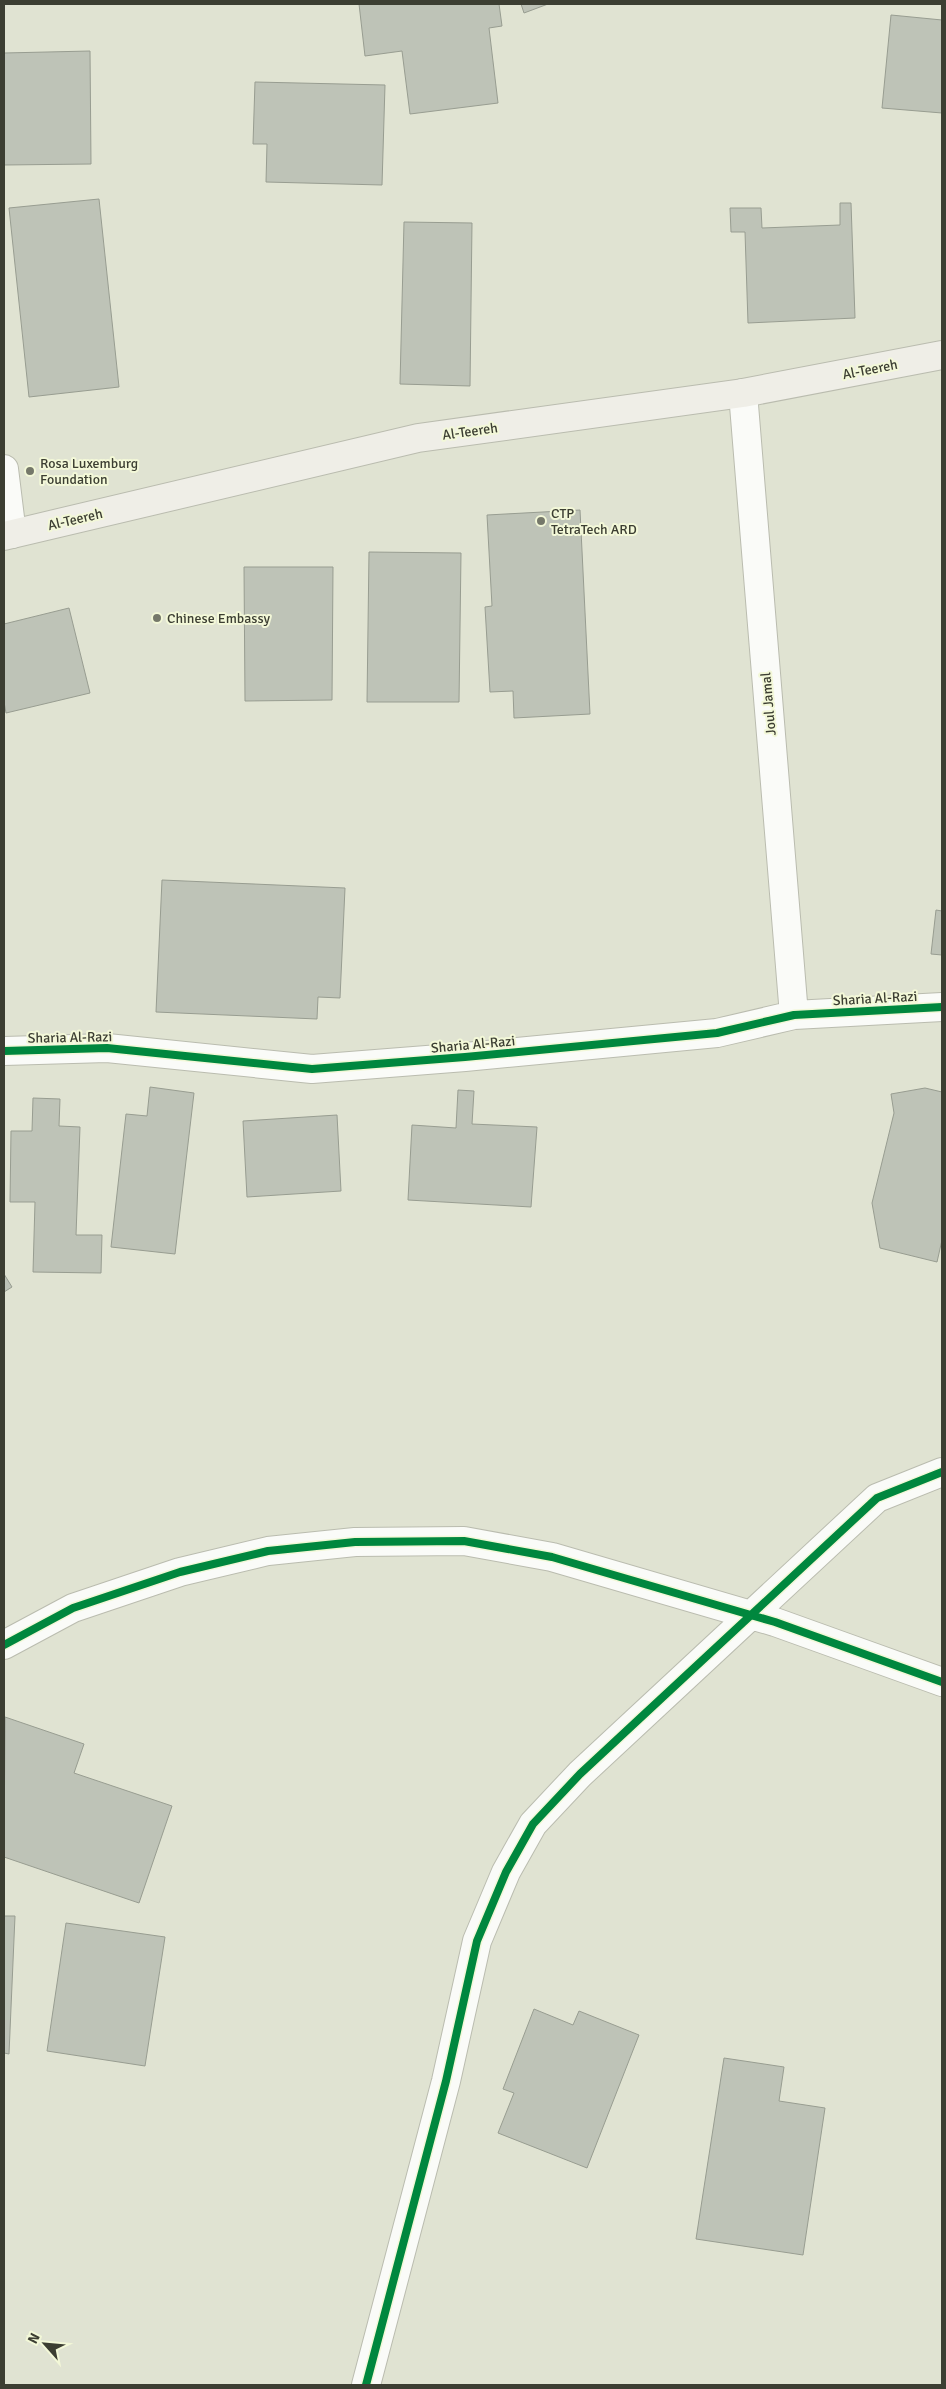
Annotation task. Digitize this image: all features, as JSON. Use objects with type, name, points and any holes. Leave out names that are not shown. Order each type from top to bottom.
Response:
[{"type":"main road","name":"Al-Teereh","points":[[8,535],[418,438],[743,393],[942,355]]},
{"type":"street","name":"Joul Jamal","points":[[743,393],[794,1014]]},
{"type":"street","points":[[4,470],[8,535]]},
{"type":"street","name":"Sharia Al-Razi","points":[[4,1051],[107,1048],[312,1069],[465,1057],[717,1033],[794,1014],[942,1007]]},
{"type":"street","points":[[366,2385],[446,2081],[477,1941],[506,1872],[533,1824],[574,1781],[750,1614],[877,1498],[942,1472]]},
{"type":"street","points":[[4,1645],[73,1608],[180,1572],[268,1551],[355,1542],[464,1541],[552,1557],[750,1614],[942,1682]]},
{"type":"building","points":[[359,4],[499,4],[502,26],[489,28],[498,103],[410,114],[402,51],[365,56]]},
{"type":"building","points":[[521,4],[548,4],[524,13]]},
{"type":"building","points":[[891,15],[942,20],[942,113],[882,108]]},
{"type":"building","points":[[90,51],[91,164],[4,165],[4,53]]},
{"type":"building","points":[[255,82],[385,85],[382,185],[266,182],[267,144],[253,144]]},
{"type":"building","points":[[99,199],[119,387],[29,397],[9,208]]},
{"type":"building","points":[[840,203],[851,203],[855,318],[748,323],[745,232],[731,232],[730,208],[761,208],[762,228],[840,225]]},
{"type":"building","points":[[404,222],[472,223],[470,386],[400,384]]},
{"type":"building","points":[[580,510],[590,714],[514,718],[513,691],[490,692],[485,607],[492,606],[487,515]]},
{"type":"building","points":[[369,552],[461,553],[459,702],[367,702]]},
{"type":"building","points":[[244,567],[333,567],[332,700],[245,701]]},
{"type":"building","points":[[69,608],[90,693],[6,713],[4,702],[4,624]]},
{"type":"building","points":[[162,880],[345,888],[340,998],[318,997],[317,1019],[156,1012]]},
{"type":"building","points":[[936,910],[942,911],[942,955],[931,954]]},
{"type":"building","points":[[150,1087],[194,1093],[175,1254],[111,1247],[126,1114],[147,1116]]},
{"type":"building","points":[[925,1088],[942,1092],[942,1240],[937,1262],[880,1248],[872,1203],[894,1113],[891,1094]]},
{"type":"building","points":[[458,1090],[474,1091],[472,1124],[537,1127],[531,1207],[408,1200],[412,1125],[456,1128]]},
{"type":"building","points":[[33,1098],[60,1099],[59,1126],[80,1127],[76,1235],[102,1235],[101,1273],[33,1272],[35,1202],[10,1202],[11,1131],[32,1131]]},
{"type":"building","points":[[337,1115],[341,1191],[247,1197],[243,1121]]},
{"type":"building","points":[[4,1274],[12,1287],[4,1292]]},
{"type":"building","points":[[5,1717],[84,1744],[74,1773],[172,1806],[139,1903],[4,1857]]},
{"type":"building","points":[[4,1916],[15,1916],[9,2054],[4,2053]]},
{"type":"building","points":[[66,1923],[165,1937],[145,2066],[47,2051]]},
{"type":"building","points":[[534,2009],[573,2025],[579,2011],[639,2035],[587,2168],[498,2133],[514,2093],[503,2089]]},
{"type":"building","points":[[724,2058],[784,2067],[779,2101],[825,2108],[803,2255],[696,2239]]},
{"type":"cycle path","points":[[4,1051],[107,1048],[312,1069],[465,1057],[717,1033],[794,1015],[942,1007]]},
{"type":"cycle path","points":[[366,2385],[446,2081],[477,1941],[506,1872],[533,1824],[580,1774],[877,1498],[942,1472]]},
{"type":"cycle path","points":[[4,1645],[73,1608],[180,1572],[268,1551],[355,1542],[464,1541],[552,1557],[775,1622],[942,1682]]},
{"type":"place","name":"Rosa Luxemburg Foundation","points":[[30,471]]},
{"type":"place","name":"CTP TetraTech ARD","points":[[541,521]]},
{"type":"place","name":"Chinese Embassy","points":[[157,618]]}]
